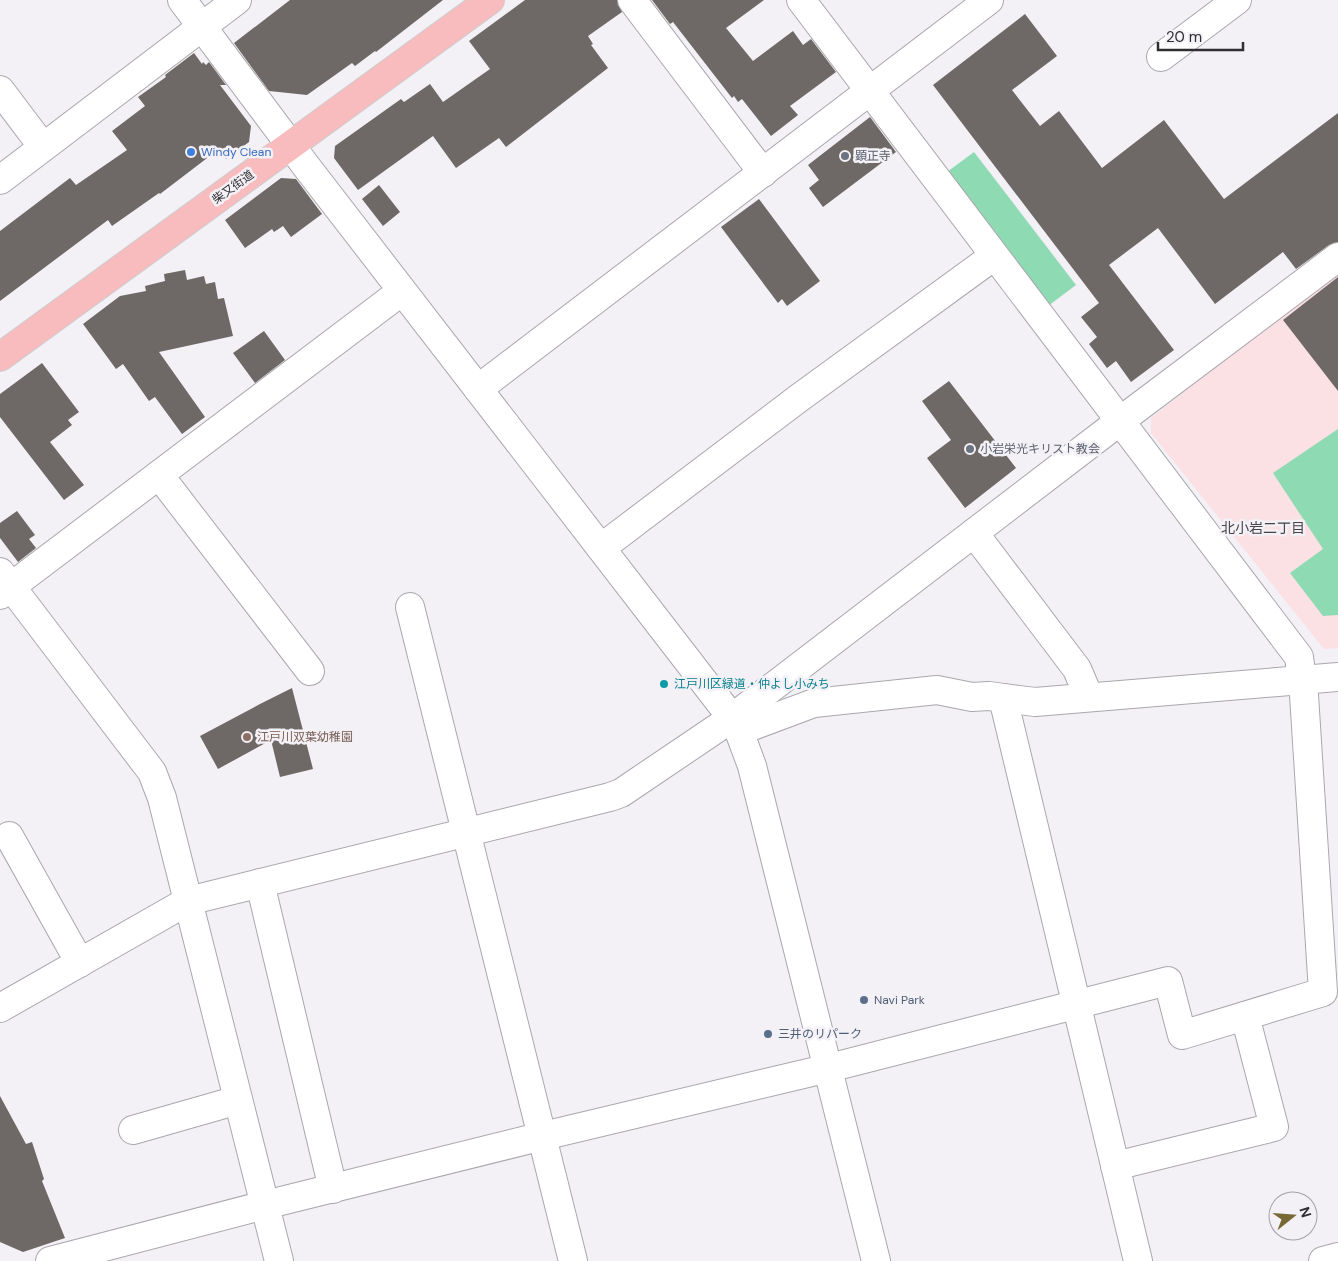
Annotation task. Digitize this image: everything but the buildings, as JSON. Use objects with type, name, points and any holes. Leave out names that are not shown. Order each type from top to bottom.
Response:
[{"type":"main road","name":"柴又街道","points":[[0,357],[490,0]]},
{"type":"street","points":[[182,0],[290,145],[601,548],[739,731],[752,766],[876,1261]]},
{"type":"street","points":[[0,180],[237,0]]},
{"type":"street","points":[[632,0],[763,173]]},
{"type":"street","points":[[50,1261],[265,1205],[828,1068],[1168,981],[1182,1036],[1328,991],[1326,852],[1299,657],[801,0]]},
{"type":"street","points":[[478,390],[989,0]]},
{"type":"street","points":[[1161,57],[1237,0]]},
{"type":"street","points":[[0,90],[43,147]]},
{"type":"street","points":[[601,548],[799,398],[994,256]]},
{"type":"street","points":[[739,731],[974,533],[1338,257]]},
{"type":"street","points":[[279,1261],[162,798],[152,772],[4,585],[159,475],[402,291]]},
{"type":"street","points":[[159,475],[310,672]]},
{"type":"street","points":[[974,533],[1077,669],[1089,697]]},
{"type":"street","points":[[410,607],[573,1261]]},
{"type":"street","points":[[0,1008],[188,901],[610,797],[739,731],[814,703],[937,690],[964,696],[989,696],[1036,702],[1338,677]]},
{"type":"street","points":[[1003,698],[1138,1261]]},
{"type":"street","points":[[9,836],[80,963]]},
{"type":"street","points":[[260,883],[333,1189]]},
{"type":"street","points":[[1115,1166],[1274,1126],[1244,1016]]},
{"type":"street","points":[[133,1130],[238,1100]]},
{"type":"street","points":[[1323,1261],[1338,1257]]},
{"type":"shaded area","points":[[1338,272],[1338,648],[1324,649],[1151,433],[1151,418]]},
{"type":"green space","points":[[974,152],[1076,285],[1048,306],[947,172]]},
{"type":"green space","points":[[1338,429],[1338,615],[1323,616],[1290,573],[1323,549],[1273,473]]},
{"type":"place","name":"Windy Clean","points":[[191,152]]},
{"type":"place","name":"顕正寺","points":[[845,156]]},
{"type":"place","name":"小岩栄光キリスト教会","points":[[970,449]]},
{"type":"place","name":"江戸川区緑道・仲よし小みち","points":[[664,684]]},
{"type":"place","name":"江戸川双葉幼稚園","points":[[247,737]]},
{"type":"place","name":"Navi Park","points":[[864,1000]]},
{"type":"place","name":"三井のリパーク","points":[[768,1034]]},
{"type":"district","name":"北小岩二丁目","points":[[1263,528]]}]
